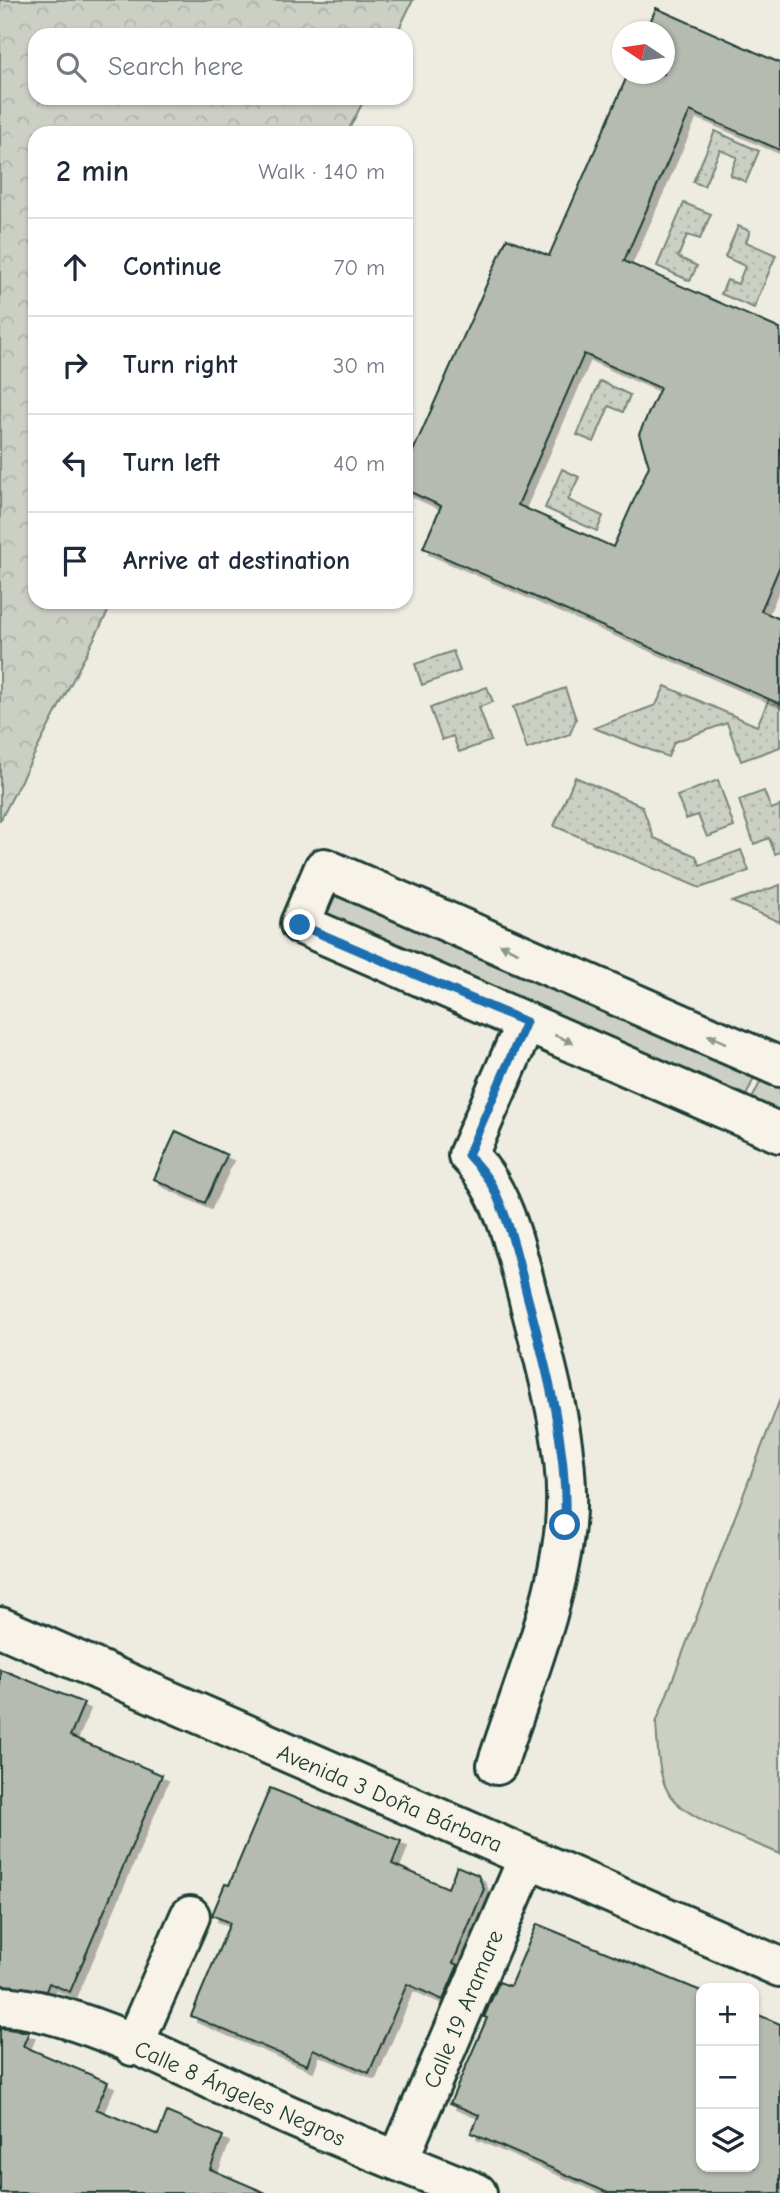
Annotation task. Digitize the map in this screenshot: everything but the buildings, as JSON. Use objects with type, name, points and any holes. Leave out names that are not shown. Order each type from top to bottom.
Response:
[{"type":"street","points":[[741,1116],[773,1064],[324,868],[300,925],[780,1133]]},
{"type":"street","points":[[497,1765],[550,1597],[565,1525],[566,1496],[557,1421],[523,1277],[502,1207],[491,1183],[468,1155],[526,1022]]},
{"type":"street","name":"Avenida 3 Doña Bárbara","points":[[0,1628],[780,1967]]},
{"type":"street","name":"Calle 19 Aramare","points":[[398,2161],[528,1858]]},
{"type":"street","points":[[133,2046],[190,1916]]},
{"type":"street","name":"Calle 8 Ángeles Negros","points":[[0,2006],[25,2008],[57,2016],[477,2193]]},
{"type":"green space","points":[[0,0],[413,0],[399,28],[28,28],[28,105],[361,105],[351,126],[28,126],[28,609],[109,609],[0,821]]},
{"type":"green space","points":[[715,131],[759,151],[746,182],[730,175],[737,157],[720,150],[704,186],[693,182]]},
{"type":"green space","points":[[684,203],[711,214],[700,239],[687,235],[678,257],[697,266],[690,281],[657,266]]},
{"type":"green space","points":[[738,226],[750,231],[746,242],[776,255],[754,308],[721,294],[727,280],[738,284],[745,266],[725,257]]},
{"type":"green space","points":[[600,381],[630,395],[623,412],[609,406],[594,442],[577,435]]},
{"type":"green space","points":[[562,469],[579,477],[568,500],[603,516],[597,531],[545,508]]},
{"type":"green space","points":[[453,651],[460,671],[422,685],[415,664]]},
{"type":"green space","points":[[665,686],[757,726],[769,699],[780,704],[780,747],[741,761],[727,723],[674,742],[668,757],[594,728],[656,705]]},
{"type":"green space","points":[[487,687],[493,702],[479,707],[491,741],[459,752],[453,736],[442,740],[430,708]]},
{"type":"green space","points":[[565,688],[576,719],[570,734],[527,749],[513,707]]},
{"type":"green space","points":[[575,777],[642,806],[654,838],[696,856],[700,865],[741,850],[749,871],[700,888],[554,826]]},
{"type":"green space","points":[[718,780],[734,827],[707,837],[698,815],[686,819],[677,796]]},
{"type":"green space","points":[[764,791],[771,809],[780,806],[780,852],[775,854],[769,838],[754,844],[739,800]]},
{"type":"green space","points":[[326,871],[761,1062],[739,1112],[304,923]]},
{"type":"green space","points":[[780,885],[780,922],[732,902]]},
{"type":"green space","points":[[768,1065],[780,1071],[780,1129],[745,1114]]},
{"type":"green space","points":[[780,1399],[780,1854],[702,1820],[676,1802],[664,1784],[656,1723]]},
{"type":"route","points":[[300,925],[526,1022],[468,1155],[491,1183],[502,1207],[523,1277],[557,1421],[564,1468],[565,1525]]}]
